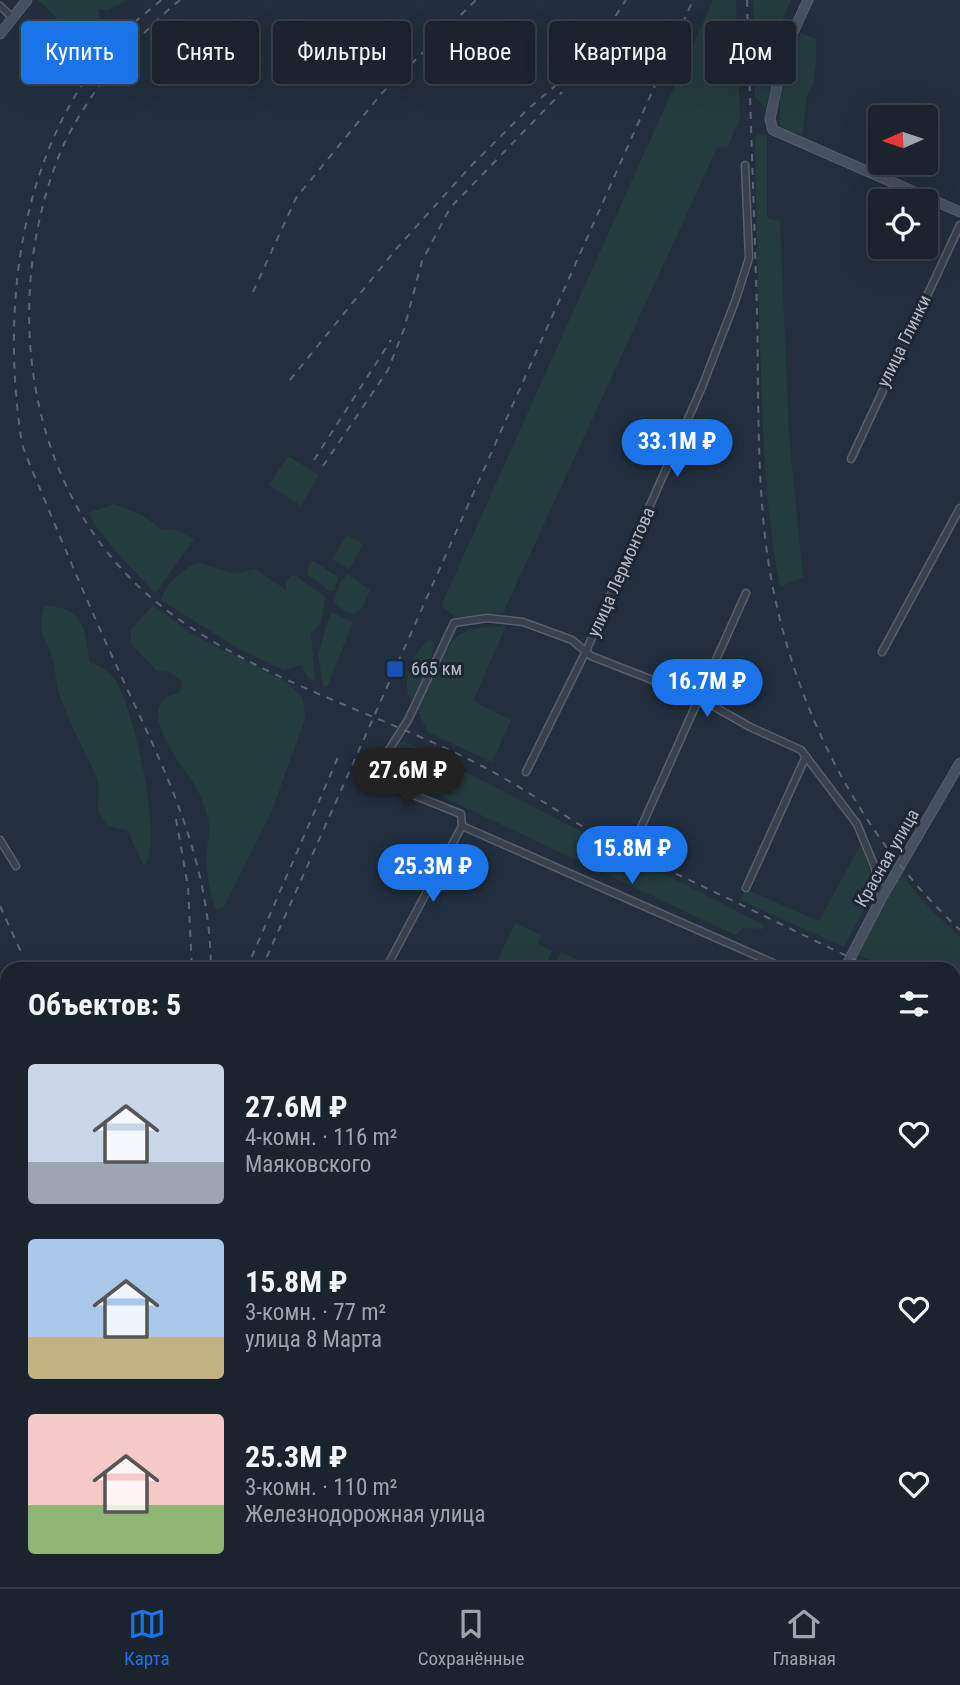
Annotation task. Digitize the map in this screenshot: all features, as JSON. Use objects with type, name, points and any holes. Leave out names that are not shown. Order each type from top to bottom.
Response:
[{"type":"street","points":[[0,34],[27,0]]},
{"type":"street","points":[[808,0],[785,52],[770,119],[773,130],[960,212]]},
{"type":"street","points":[[0,6],[13,18]]},
{"type":"street","name":"улица Лермонтова","points":[[526,772],[586,651],[702,387],[736,299],[749,258],[746,165]]},
{"type":"street","name":"улица Глинки","points":[[851,458],[960,225]]},
{"type":"street","points":[[882,652],[960,508]]},
{"type":"street","points":[[639,832],[701,699],[746,593]]},
{"type":"street","points":[[389,962],[462,826],[461,814],[411,794],[385,768],[385,756],[408,720],[454,623],[487,618],[523,622],[572,640],[586,651],[701,699],[750,727],[801,750],[857,824],[874,865],[882,897]]},
{"type":"street","points":[[746,888],[806,756]]},
{"type":"street","name":"Красная улица","points":[[848,962],[882,897],[960,763]]},
{"type":"street","points":[[462,826],[771,962]]},
{"type":"street","points":[[0,839],[16,866]]},
{"type":"green space","points":[[38,0],[127,0],[107,11],[98,8],[100,18],[98,21],[60,21]]},
{"type":"green space","points":[[713,0],[736,0],[737,21],[705,21],[705,84],[739,84],[740,118],[728,146],[717,148],[503,613],[457,618],[441,606],[675,84],[691,84],[691,49]]},
{"type":"green space","points":[[753,0],[791,0],[782,21],[753,21]]},
{"type":"green space","points":[[801,33],[816,39],[816,65],[813,85],[807,95],[802,135],[788,131],[780,123],[782,84],[796,84],[796,41]]},
{"type":"green space","points":[[755,84],[771,84],[766,109],[755,97]]},
{"type":"green space","points":[[758,134],[767,136],[767,218],[780,221],[789,435],[803,577],[780,587],[768,507],[763,427],[755,166],[755,137]]},
{"type":"green space","points":[[288,456],[319,475],[301,506],[269,485]]},
{"type":"green space","points":[[114,504],[144,516],[162,530],[174,529],[194,539],[157,591],[154,592],[119,554],[88,513]]},
{"type":"green space","points":[[347,535],[363,544],[349,569],[332,559]]},
{"type":"green space","points":[[313,561],[338,577],[335,590],[330,591],[307,574],[309,564]]},
{"type":"green space","points":[[200,563],[235,574],[255,569],[286,590],[286,581],[292,575],[296,576],[325,597],[321,621],[311,635],[315,680],[309,679],[301,665],[284,670],[239,649],[161,600],[176,577]]},
{"type":"green space","points":[[348,574],[370,590],[363,606],[354,614],[344,611],[334,602],[339,584]]},
{"type":"green space","points":[[45,605],[58,607],[76,616],[84,630],[90,662],[110,674],[123,696],[138,745],[149,805],[150,853],[144,866],[127,830],[108,826],[99,812],[96,776],[63,704],[53,661],[41,628]]},
{"type":"green space","points":[[153,605],[192,634],[287,682],[303,699],[305,719],[271,813],[224,907],[216,909],[207,873],[209,827],[205,809],[197,788],[163,735],[159,721],[159,709],[165,699],[179,693],[183,682],[170,672],[157,671],[131,644],[131,629]]},
{"type":"green space","points":[[331,612],[353,622],[327,687],[323,686],[318,654]]},
{"type":"green space","points":[[506,626],[473,701],[511,720],[492,762],[428,732],[417,709],[439,660],[458,636],[475,629]]},
{"type":"green space","points":[[430,639],[434,642],[429,667],[411,701],[407,685],[410,667],[418,651]]},
{"type":"green space","points":[[405,741],[764,925],[763,929],[743,928],[735,935],[405,779],[396,769],[391,753],[398,743]]},
{"type":"green space","points":[[861,844],[875,888],[844,947],[740,900],[745,889],[819,921]]},
{"type":"green space","points":[[901,874],[930,909],[960,937],[960,962],[874,962],[857,954]]},
{"type":"green space","points":[[515,923],[541,935],[538,944],[552,951],[547,962],[497,962]]},
{"type":"green space","points":[[561,952],[582,962],[556,962]]},
{"type":"railway","points":[[161,0],[117,39],[84,81],[58,128],[39,177],[25,229],[17,283],[14,337],[16,391],[22,444],[28,461],[181,814],[203,889],[211,962]]},
{"type":"railway","points":[[180,0],[129,49],[99,85],[74,125],[63,146],[43,203],[32,263],[29,324],[35,385],[50,444],[73,500],[106,550],[148,595],[224,648],[309,690],[482,766],[616,846],[860,962]]},
{"type":"railway","points":[[253,292],[296,198],[382,93],[476,0]]},
{"type":"railway","points":[[290,380],[397,248],[469,168],[528,109],[589,57],[626,0]]},
{"type":"railway","points":[[265,962],[693,0]]},
{"type":"railway","points":[[747,0],[760,471],[769,566],[779,617],[812,717],[861,810],[891,853],[924,893],[960,930]]},
{"type":"railway","points":[[323,466],[388,370],[404,329],[422,261],[450,208],[562,92]]},
{"type":"railway","points":[[314,460],[391,340]]},
{"type":"railway","points":[[249,962],[339,755]]},
{"type":"railway","points":[[176,819],[188,887],[192,962]]},
{"type":"railway","points":[[0,906],[21,952]]},
{"type":"place","name":"665 км","points":[[395,669]]}]
